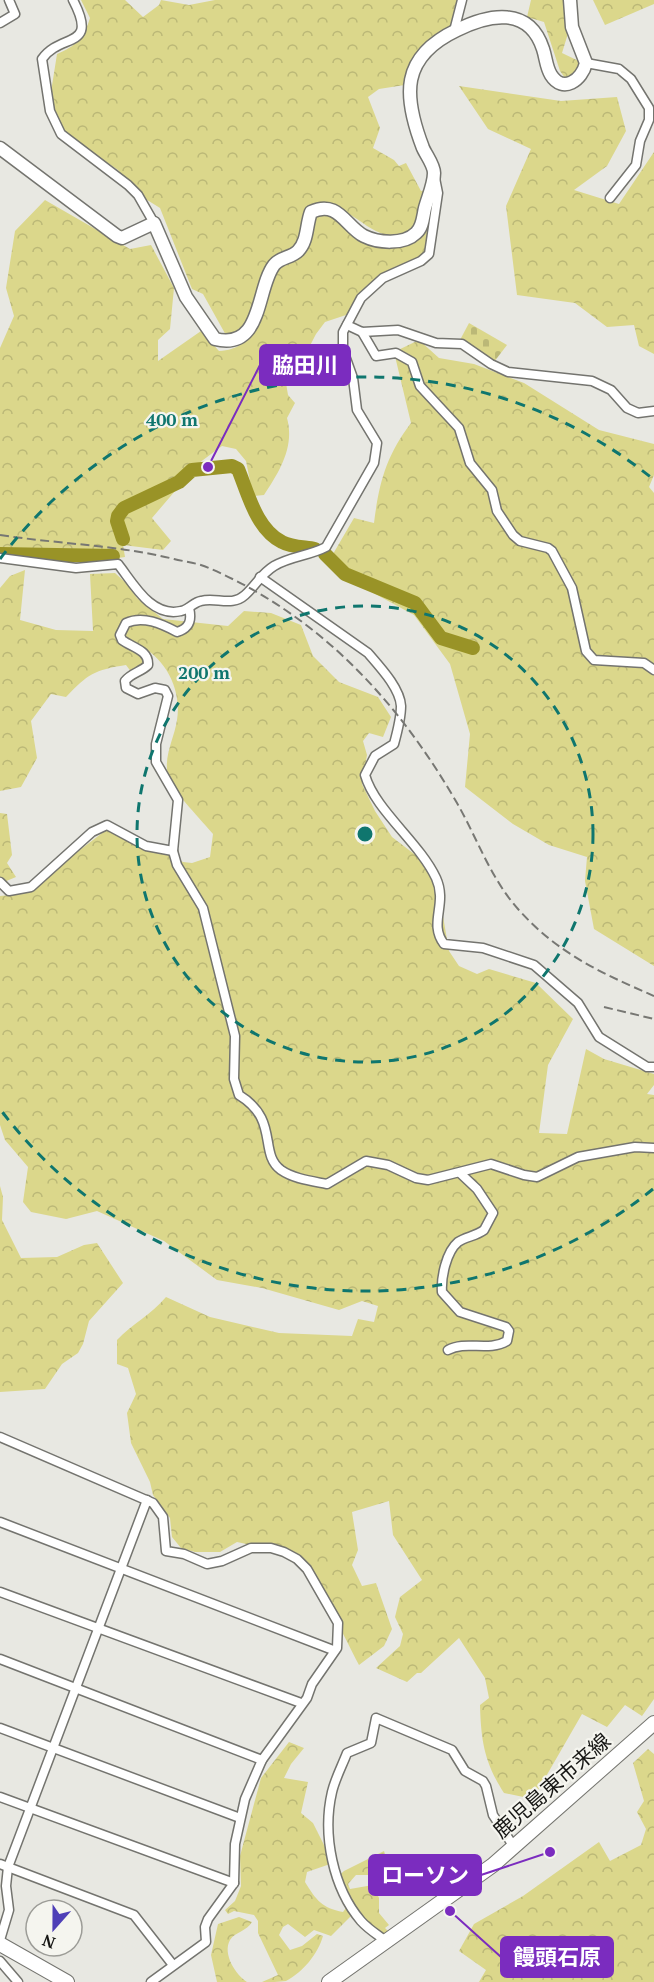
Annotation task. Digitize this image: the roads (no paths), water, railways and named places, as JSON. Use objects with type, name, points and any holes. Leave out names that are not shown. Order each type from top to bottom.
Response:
[{"type":"main road","name":"鹿児島東市来線","points":[[329,1982],[387,1942],[514,1847],[654,1723]]},
{"type":"main road","points":[[1,1945],[67,1982]]},
{"type":"street","points":[[0,23],[15,14],[9,0]]},
{"type":"street","points":[[73,0],[82,21],[79,35],[73,41],[51,50],[42,59],[53,121],[68,141],[128,185],[138,195],[154,223],[186,297],[215,339],[226,342],[238,339],[257,316],[273,267],[280,259],[300,250],[306,237],[311,212],[320,208],[331,210],[347,219],[363,236],[378,241],[395,242],[416,234],[421,225],[434,171]]},
{"type":"street","points":[[454,31],[462,0]]},
{"type":"street","points":[[0,558],[76,568],[118,564],[148,602],[169,611],[189,608],[200,601],[233,602],[245,596],[260,577],[290,558],[314,553],[326,547],[374,463],[377,443],[357,410],[353,378],[341,340],[361,298],[383,278],[421,261],[429,254],[438,193],[434,171],[409,106],[409,88],[416,66],[424,53],[438,40],[454,31],[481,18],[507,16],[531,28],[538,38],[547,68],[555,81],[569,85],[584,72],[586,63],[572,27],[570,0]]},
{"type":"street","points":[[586,63],[619,69],[631,79],[649,108],[650,120],[640,141],[636,165],[610,198]]},
{"type":"street","points":[[0,148],[117,236],[122,238],[154,223]]},
{"type":"street","points":[[347,325],[362,332],[398,330],[436,343],[462,344],[491,364],[508,372],[592,381],[611,390],[627,408],[638,413],[654,411]]},
{"type":"street","points":[[362,332],[376,356],[396,353],[412,362],[420,386],[459,428],[470,463],[492,490],[498,511],[513,535],[520,541],[552,551],[572,588],[588,656],[594,660],[645,663],[654,670]]},
{"type":"street","points":[[260,577],[368,653],[382,670],[400,700],[401,709],[394,744],[375,756],[365,775],[376,799],[413,843],[434,874],[442,892],[437,925],[438,936],[444,944],[483,948],[534,965],[578,1003],[599,1037],[647,1067],[654,1066]]},
{"type":"street","points":[[189,608],[190,622],[183,630],[177,632],[156,622],[135,619],[126,623],[120,634],[122,640],[145,653],[148,659],[148,665],[129,676],[125,681],[126,688],[138,694],[155,688],[165,690],[168,696],[156,744],[156,762],[178,800],[173,851],[177,865],[203,908],[235,1036],[234,1079],[239,1095],[250,1102],[264,1121],[270,1157],[275,1164],[299,1178],[327,1184],[366,1161],[388,1165],[416,1178],[428,1180],[491,1164],[524,1175],[537,1176],[578,1157],[635,1147],[654,1148]]},
{"type":"street","points":[[0,882],[9,891],[31,887],[92,832],[107,825],[146,846],[173,851]]},
{"type":"street","points":[[448,1350],[454,1346],[491,1347],[507,1341],[509,1331],[506,1327],[460,1312],[442,1292],[441,1280],[452,1248],[460,1241],[484,1230],[493,1213],[477,1189],[460,1173]]},
{"type":"street","points":[[0,1437],[147,1500],[158,1507],[163,1517],[165,1547],[171,1553],[184,1554],[207,1564],[222,1561],[251,1548],[271,1548],[297,1559],[321,1589],[338,1623],[340,1639],[306,1698],[262,1760],[240,1818],[235,1844],[234,1883],[208,1919],[205,1927],[206,1942],[151,1982]]},
{"type":"street","points":[[1,1945],[9,1910],[4,1866],[31,1809],[147,1500]]},
{"type":"street","points":[[0,1522],[333,1650]]},
{"type":"street","points":[[0,1592],[301,1703]]},
{"type":"street","points":[[0,1659],[262,1760]]},
{"type":"street","points":[[387,1942],[363,1923],[345,1898],[328,1838],[332,1794],[336,1780],[347,1753],[371,1743],[376,1718],[452,1750],[465,1771],[483,1781],[493,1815],[514,1847]]},
{"type":"street","points":[[0,1728],[240,1818]]},
{"type":"street","points":[[0,1797],[234,1883]]},
{"type":"street","points":[[4,1866],[134,1915],[173,1965]]},
{"type":"street","points":[[0,1961],[18,1982]]},
{"type":"waterway","points":[[123,539],[117,521],[124,508],[179,482],[192,470],[232,466],[238,469],[259,520],[273,536],[290,545],[315,549]]},
{"type":"waterway","points":[[0,554],[113,556]]},
{"type":"waterway","points":[[325,554],[345,574],[415,603],[441,638],[473,648]]},
{"type":"railway","points":[[0,535],[153,554],[196,564],[249,588],[286,611],[353,665],[409,730],[457,803],[492,872],[518,909],[564,950],[598,970],[654,996]]},
{"type":"railway","points":[[604,1007],[654,1019]]},
{"type":"place","name":"脇田川","points":[[208,467]]},
{"type":"place","name":"ローソン","points":[[550,1852]]},
{"type":"place","name":"饅頭石原","points":[[450,1911]]}]
